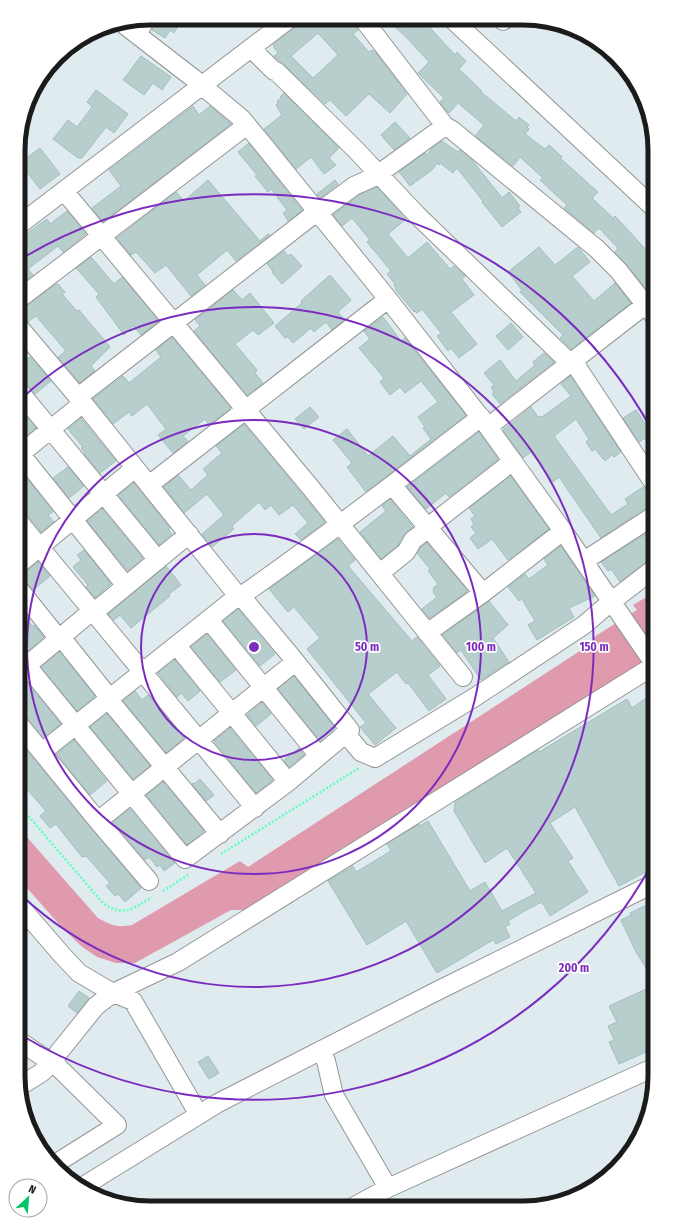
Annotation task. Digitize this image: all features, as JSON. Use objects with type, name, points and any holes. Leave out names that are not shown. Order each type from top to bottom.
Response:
[{"type":"street","points":[[137,34],[142,25]]},
{"type":"street","points":[[25,220],[198,83],[251,48],[281,25]]},
{"type":"street","points":[[368,25],[446,126],[597,249],[648,302]]},
{"type":"street","points":[[458,25],[648,202]]},
{"type":"street","points":[[127,27],[242,119],[247,125],[388,299],[484,422],[563,531],[648,655]]},
{"type":"street","points":[[251,48],[351,145],[417,215],[571,362],[648,475]]},
{"type":"street","points":[[25,294],[247,125]]},
{"type":"street","points":[[25,449],[50,429],[80,400],[173,322],[354,186],[378,174],[446,126]]},
{"type":"street","points":[[64,191],[247,410],[463,677]]},
{"type":"street","points":[[149,485],[388,299]]},
{"type":"street","points":[[42,752],[77,726],[240,596],[340,525],[392,485],[648,309]]},
{"type":"street","points":[[25,340],[80,400],[350,730],[255,808],[185,859],[77,726],[25,668]]},
{"type":"street","points":[[25,398],[158,560]]},
{"type":"street","points":[[25,461],[126,586]]},
{"type":"street","points":[[380,574],[406,552],[413,540],[513,461]]},
{"type":"street","points":[[25,559],[135,468]]},
{"type":"street","points":[[392,485],[483,593]]},
{"type":"street","points":[[584,561],[648,520]]},
{"type":"street","points":[[25,530],[255,808]]},
{"type":"street","points":[[427,633],[483,593],[563,531]]},
{"type":"street","points":[[25,661],[60,638],[189,534]]},
{"type":"street","points":[[342,736],[351,740],[361,752],[375,758],[475,697],[584,625],[648,573]]},
{"type":"street","points":[[25,596],[220,834]]},
{"type":"street","points":[[209,620],[319,756]]},
{"type":"street","points":[[177,646],[288,782]]},
{"type":"street","points":[[98,821],[295,662]]},
{"type":"street","points":[[25,1083],[42,1073],[53,1062],[96,1006],[113,993],[178,962],[648,668]]},
{"type":"street","points":[[25,731],[98,821],[150,881]]},
{"type":"street","points":[[87,1184],[218,1103],[648,886]]},
{"type":"street","points":[[25,912],[79,973],[113,993],[133,1001],[199,1115]]},
{"type":"street","points":[[25,1045],[53,1062],[117,1125],[59,1162]]},
{"type":"street","points":[[321,1050],[326,1061],[334,1095],[388,1188]]},
{"type":"street","points":[[365,1201],[388,1188],[648,1070]]},
{"type":"shaded area","points":[[648,596],[648,660],[246,910],[231,910],[135,963],[116,963],[97,957],[81,946],[25,886],[25,835],[98,918],[114,925],[132,925],[240,861],[248,867],[586,647],[597,635],[637,610],[633,605]]},
{"type":"building","points":[[154,25],[179,25],[174,33],[170,30],[165,38],[152,30]]},
{"type":"building","points":[[296,25],[354,25],[358,30],[353,34],[369,52],[372,50],[376,53],[407,94],[390,113],[369,94],[346,116],[330,100],[325,104],[274,56],[278,53],[273,45]],"holes":[[[318,33],[338,55],[313,78],[291,56]]]},
{"type":"building","points":[[428,25],[455,55],[457,52],[466,61],[459,69],[482,91],[481,92],[516,121],[519,117],[529,125],[527,127],[529,129],[525,134],[545,149],[549,145],[562,157],[560,158],[598,192],[592,198],[613,218],[615,216],[648,252],[648,290],[615,252],[618,248],[599,228],[594,233],[564,208],[567,205],[540,180],[543,178],[520,157],[513,166],[475,136],[484,125],[458,103],[449,113],[445,109],[440,102],[444,98],[418,73],[429,62],[394,26]]},
{"type":"building","points":[[141,56],[171,77],[162,90],[153,83],[144,95],[123,80]]},
{"type":"building","points":[[96,90],[128,114],[114,133],[106,127],[82,158],[78,158],[53,139],[68,120],[77,127],[92,107],[87,102]]},
{"type":"building","points":[[284,93],[339,148],[329,158],[336,165],[324,174],[311,157],[296,169],[264,129],[282,115],[276,105],[278,103],[277,101]]},
{"type":"building","points":[[193,106],[199,115],[210,106],[231,124],[103,222],[92,208],[121,186],[109,170]]},
{"type":"building","points":[[395,122],[410,138],[394,150],[381,135]]},
{"type":"building","points":[[442,141],[458,152],[460,150],[472,160],[502,198],[509,192],[520,206],[518,208],[521,212],[502,227],[457,168],[453,173],[440,163],[439,165],[437,163],[432,170],[410,186],[399,172],[425,153],[427,155],[432,148]]},
{"type":"building","points":[[249,143],[302,210],[288,221],[283,213],[287,210],[271,189],[268,192],[255,176],[257,175],[238,152]]},
{"type":"building","points":[[40,148],[60,174],[40,189],[25,170],[25,159]]},
{"type":"building","points":[[208,180],[260,241],[268,234],[270,235],[236,261],[227,250],[197,275],[205,285],[191,296],[166,265],[155,273],[136,252],[131,255],[117,238],[176,192],[184,201]]},
{"type":"building","points":[[335,180],[338,184],[320,198],[317,194]]},
{"type":"building","points":[[377,187],[406,219],[388,234],[408,258],[427,242],[450,269],[454,266],[465,276],[462,279],[474,295],[451,312],[477,344],[459,358],[451,348],[448,351],[437,336],[441,333],[422,309],[417,313],[415,311],[414,312],[395,289],[395,284],[387,274],[391,271],[367,242],[370,240],[352,218],[342,226],[333,215],[359,195]]},
{"type":"building","points":[[67,211],[86,234],[63,252],[58,246],[28,269],[33,275],[25,281],[25,235],[47,219],[50,224]]},
{"type":"building","points":[[539,247],[555,265],[578,247],[590,262],[572,276],[594,301],[615,283],[631,303],[571,349],[560,338],[563,335],[520,292],[522,290],[508,272]]},
{"type":"building","points":[[284,251],[288,256],[291,254],[302,266],[282,284],[267,264]]},
{"type":"building","points":[[91,257],[114,284],[122,277],[159,321],[141,335],[133,326],[124,335],[96,297],[99,294],[76,268]]},
{"type":"building","points":[[330,275],[351,300],[338,312],[344,320],[332,330],[326,322],[314,332],[311,328],[293,343],[288,337],[285,338],[275,326],[302,303],[301,301]]},
{"type":"building","points":[[58,284],[65,292],[62,294],[77,311],[79,310],[110,347],[91,366],[95,371],[80,383],[58,357],[66,351],[36,316],[28,322],[25,319],[25,307]]},
{"type":"building","points":[[233,290],[242,300],[250,293],[274,323],[258,335],[253,330],[235,344],[257,370],[255,373],[263,383],[247,395],[194,331],[200,326],[195,320]]},
{"type":"building","points":[[383,317],[401,341],[405,338],[466,415],[366,492],[347,467],[352,463],[333,440],[347,429],[368,456],[393,436],[410,456],[431,439],[423,428],[425,427],[418,417],[438,402],[421,381],[405,393],[400,387],[390,395],[380,382],[384,378],[359,348],[370,339],[364,331]]},
{"type":"building","points":[[511,323],[523,337],[508,350],[496,336]]},
{"type":"building","points":[[172,337],[231,408],[209,425],[205,419],[183,436],[188,441],[173,453],[158,435],[166,429],[147,404],[132,416],[129,412],[113,424],[93,399],[123,376],[129,383],[161,357],[156,350]]},
{"type":"building","points":[[544,353],[554,362],[500,404],[492,394],[494,392],[491,387],[494,385],[484,373],[500,360],[516,381],[535,365],[533,362]]},
{"type":"building","points":[[30,357],[51,381],[35,394],[25,382],[25,361]]},
{"type":"building","points":[[570,376],[621,452],[614,457],[612,455],[605,461],[595,449],[592,451],[586,442],[589,439],[576,419],[554,436],[611,515],[628,504],[625,499],[643,487],[648,492],[648,507],[601,538],[559,477],[553,482],[531,452],[523,458],[503,430],[531,407],[538,417],[542,417],[571,396],[561,384]]},
{"type":"building","points":[[310,407],[319,417],[304,429],[295,419]]},
{"type":"building","points":[[636,410],[648,428],[648,436],[639,442],[623,418]]},
{"type":"building","points":[[25,414],[36,428],[25,437]]},
{"type":"building","points":[[81,418],[116,461],[100,473],[84,454],[85,453],[81,448],[83,447],[68,429]]},
{"type":"building","points":[[244,424],[325,522],[301,540],[295,534],[308,523],[293,505],[279,515],[271,505],[265,510],[259,502],[232,526],[234,529],[212,547],[202,534],[224,515],[207,494],[184,513],[164,487],[178,475],[191,490],[208,475],[203,469],[222,453],[216,446]]},
{"type":"building","points":[[479,432],[498,459],[449,497],[446,493],[426,509],[407,487]]},
{"type":"building","points":[[68,467],[84,486],[69,498],[53,478]]},
{"type":"building","points":[[25,476],[53,512],[48,515],[54,522],[41,532],[25,512]]},
{"type":"building","points":[[511,476],[549,529],[508,560],[492,539],[478,549],[470,538],[476,533],[471,527],[474,524],[471,519],[475,516],[469,508]]},
{"type":"building","points":[[134,483],[170,528],[169,530],[172,534],[159,545],[118,495]]},
{"type":"building","points":[[390,499],[413,527],[404,534],[398,545],[381,559],[360,532],[386,511],[382,506]]},
{"type":"building","points":[[102,509],[143,558],[128,571],[87,521]]},
{"type":"building","points":[[648,532],[648,561],[620,582],[611,569],[608,571],[601,562]]},
{"type":"building","points":[[338,539],[355,560],[348,566],[412,641],[417,637],[440,666],[428,675],[446,699],[429,711],[408,683],[406,684],[397,672],[368,694],[396,728],[375,745],[360,727],[366,723],[307,649],[320,638],[294,607],[288,612],[269,589]]},
{"type":"building","points":[[427,543],[468,591],[429,618],[422,609],[437,597],[433,592],[433,588],[438,584],[428,571],[430,569],[417,553],[421,547]]},
{"type":"building","points":[[561,546],[595,596],[569,608],[574,617],[537,640],[528,625],[535,621],[522,599],[519,601],[508,587],[525,574],[529,579],[548,565],[544,559]]},
{"type":"building","points":[[84,550],[111,584],[95,598],[86,587],[88,585],[73,567],[81,560],[77,555]]},
{"type":"building","points":[[38,562],[50,576],[33,590],[25,580],[25,572]]},
{"type":"building","points":[[166,566],[181,585],[169,594],[170,596],[131,628],[120,615],[114,620],[108,614]]},
{"type":"building","points":[[489,601],[508,625],[493,638],[509,662],[481,680],[461,650],[457,653],[443,635]]},
{"type":"building","points":[[238,609],[275,654],[260,666],[223,621]]},
{"type":"building","points":[[25,617],[44,637],[28,651],[25,648]]},
{"type":"building","points":[[207,634],[236,670],[220,682],[191,647]]},
{"type":"building","points":[[59,652],[95,696],[77,711],[41,667]]},
{"type":"building","points":[[175,660],[200,691],[188,701],[181,693],[177,697],[158,673]]},
{"type":"building","points":[[294,676],[335,728],[320,741],[278,689]]},
{"type":"building","points":[[25,680],[61,724],[43,737],[26,716]]},
{"type":"building","points":[[135,691],[142,700],[148,695],[184,738],[166,753],[123,701]]},
{"type":"building","points":[[648,697],[648,726],[645,728],[648,733],[648,871],[619,886],[575,807],[550,823],[573,858],[568,861],[588,892],[550,916],[542,902],[528,909],[508,921],[510,924],[505,927],[510,937],[496,944],[493,940],[437,973],[406,921],[367,945],[328,881],[353,866],[356,872],[391,851],[387,844],[419,824],[420,826],[428,821],[470,891],[485,882],[502,911],[536,893],[507,848],[485,863],[454,811],[455,802],[538,750],[539,752],[627,699],[632,708]]},
{"type":"building","points":[[262,702],[271,714],[256,726],[247,715]]},
{"type":"building","points":[[107,714],[150,766],[133,779],[90,727]]},
{"type":"building","points":[[230,728],[273,780],[256,793],[214,741]]},
{"type":"building","points":[[74,740],[107,781],[90,795],[57,754]]},
{"type":"building","points":[[25,748],[141,888],[125,902],[118,894],[115,896],[106,886],[110,883],[86,856],[82,857],[56,824],[50,828],[40,816],[46,811],[25,787]]},
{"type":"building","points":[[299,748],[304,755],[289,767],[284,760]]},
{"type":"building","points":[[200,779],[214,795],[206,801],[192,784]]},
{"type":"building","points":[[163,782],[204,831],[187,845],[146,795]]},
{"type":"building","points":[[130,809],[175,863],[164,871],[160,865],[157,867],[149,857],[145,860],[113,822]]},
{"type":"building","points":[[648,904],[648,971],[635,950],[621,920],[631,915],[630,913]]},
{"type":"building","points":[[648,988],[648,1051],[619,1064],[609,1042],[614,1040],[608,1026],[617,1022],[609,1006]]},
{"type":"building","points":[[79,991],[89,998],[77,1013],[68,1006]]},
{"type":"building","points":[[208,1056],[219,1073],[209,1079],[198,1062]]}]
